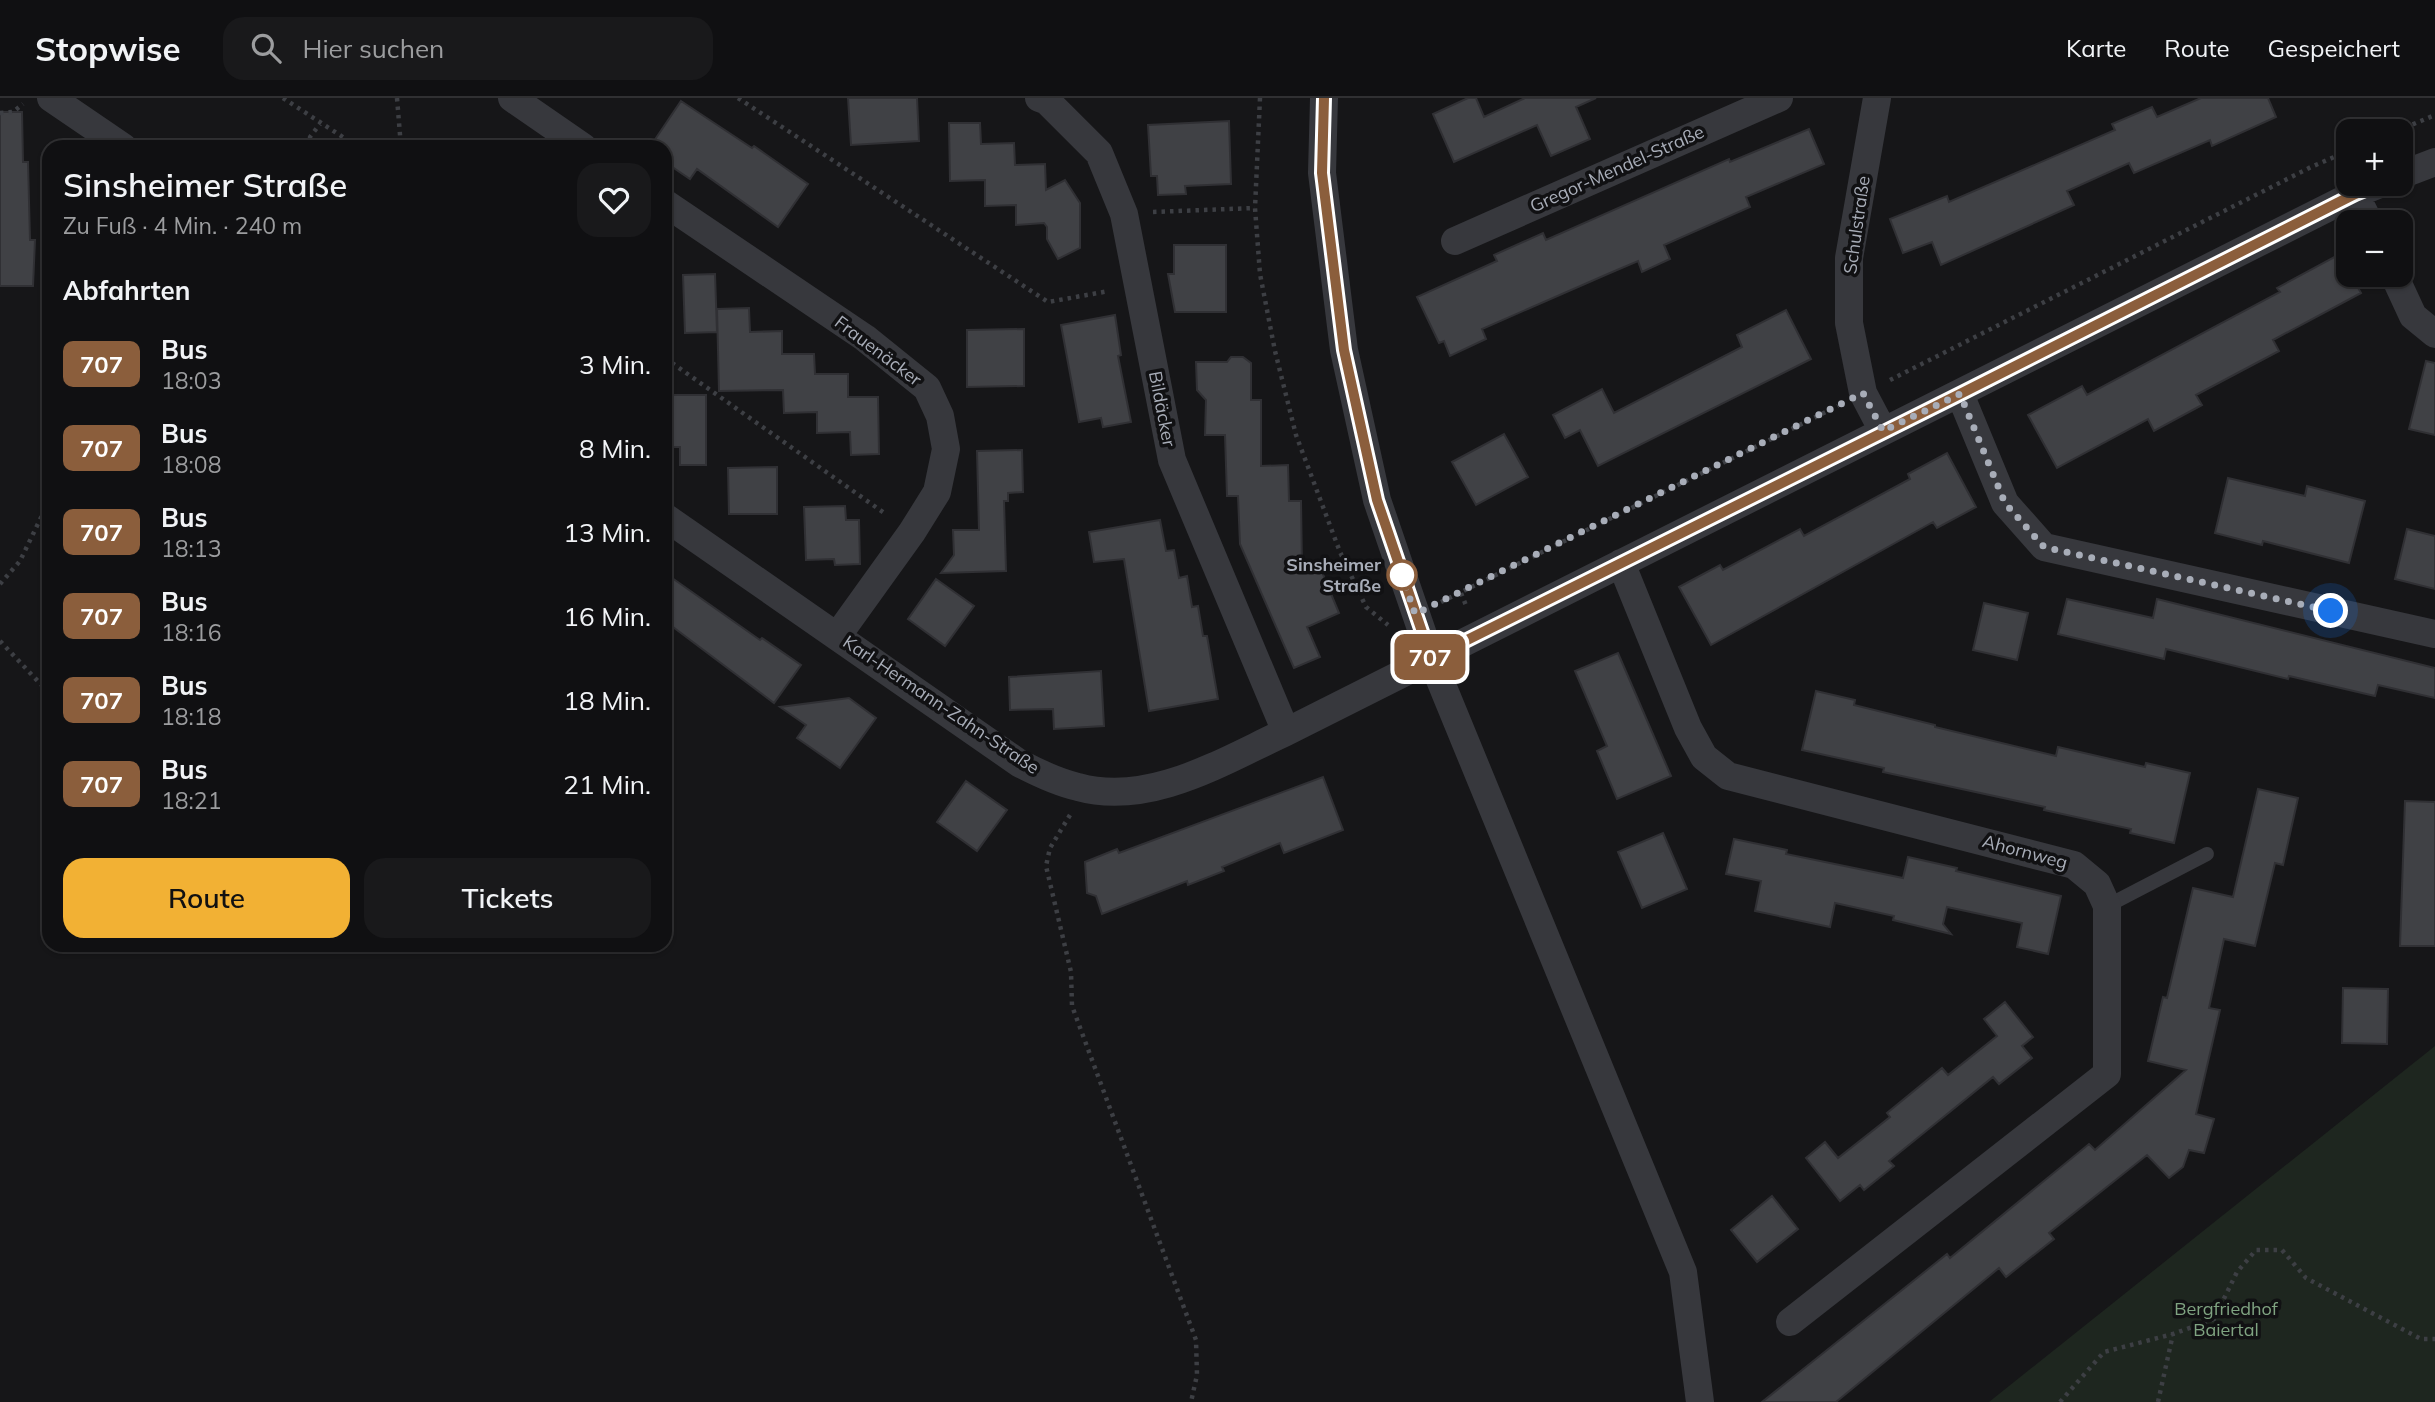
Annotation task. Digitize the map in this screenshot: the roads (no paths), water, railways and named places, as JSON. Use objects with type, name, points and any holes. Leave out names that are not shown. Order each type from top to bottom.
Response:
[{"type":"street","points":[[51,98],[113,140]]},
{"type":"street","points":[[512,98],[573,140]]},
{"type":"street","name":"Bildäcker","points":[[1039,98],[1047,101],[1099,153],[1124,214],[1172,460],[1286,732]]},
{"type":"street","points":[[1324,98],[1322,173],[1344,350],[1377,500],[1431,658],[1682,1272],[1700,1402]]},
{"type":"street","name":"Gregor-Mendel-Straße","points":[[1455,241],[1779,98]]},
{"type":"street","name":"Schulstraße","points":[[1877,98],[1849,258],[1849,323],[1863,393],[1883,431]]},
{"type":"street","points":[[2413,171],[2435,162]]},
{"type":"street","name":"Karl-Hermann-Zahn-Straße","points":[[672,522],[1019,763],[1047,777],[1081,788],[1118,791],[1168,785],[1286,732],[2354,196]]},
{"type":"street","name":"Frauenäcker","points":[[672,208],[865,338],[927,388],[940,416],[946,449],[937,492],[912,532],[838,635]]},
{"type":"street","points":[[2400,287],[2413,316],[2435,334]]},
{"type":"street","points":[[1960,394],[2005,503],[2044,547],[2435,634]]},
{"type":"street","name":"Ahornweg","points":[[1621,563],[1688,728],[1704,757],[1728,776],[2074,864],[2097,884],[2106,906]]},
{"type":"street","points":[[1790,1322],[2107,1073],[2106,906]]},
{"type":"lane","points":[[2106,906],[2207,854]]},
{"type":"place","name":"Sinsheimer Straße","points":[[1402,575]]},
{"type":"park label","name":"Bergfriedhof Baiertal","points":[[2226,1319]]}]
